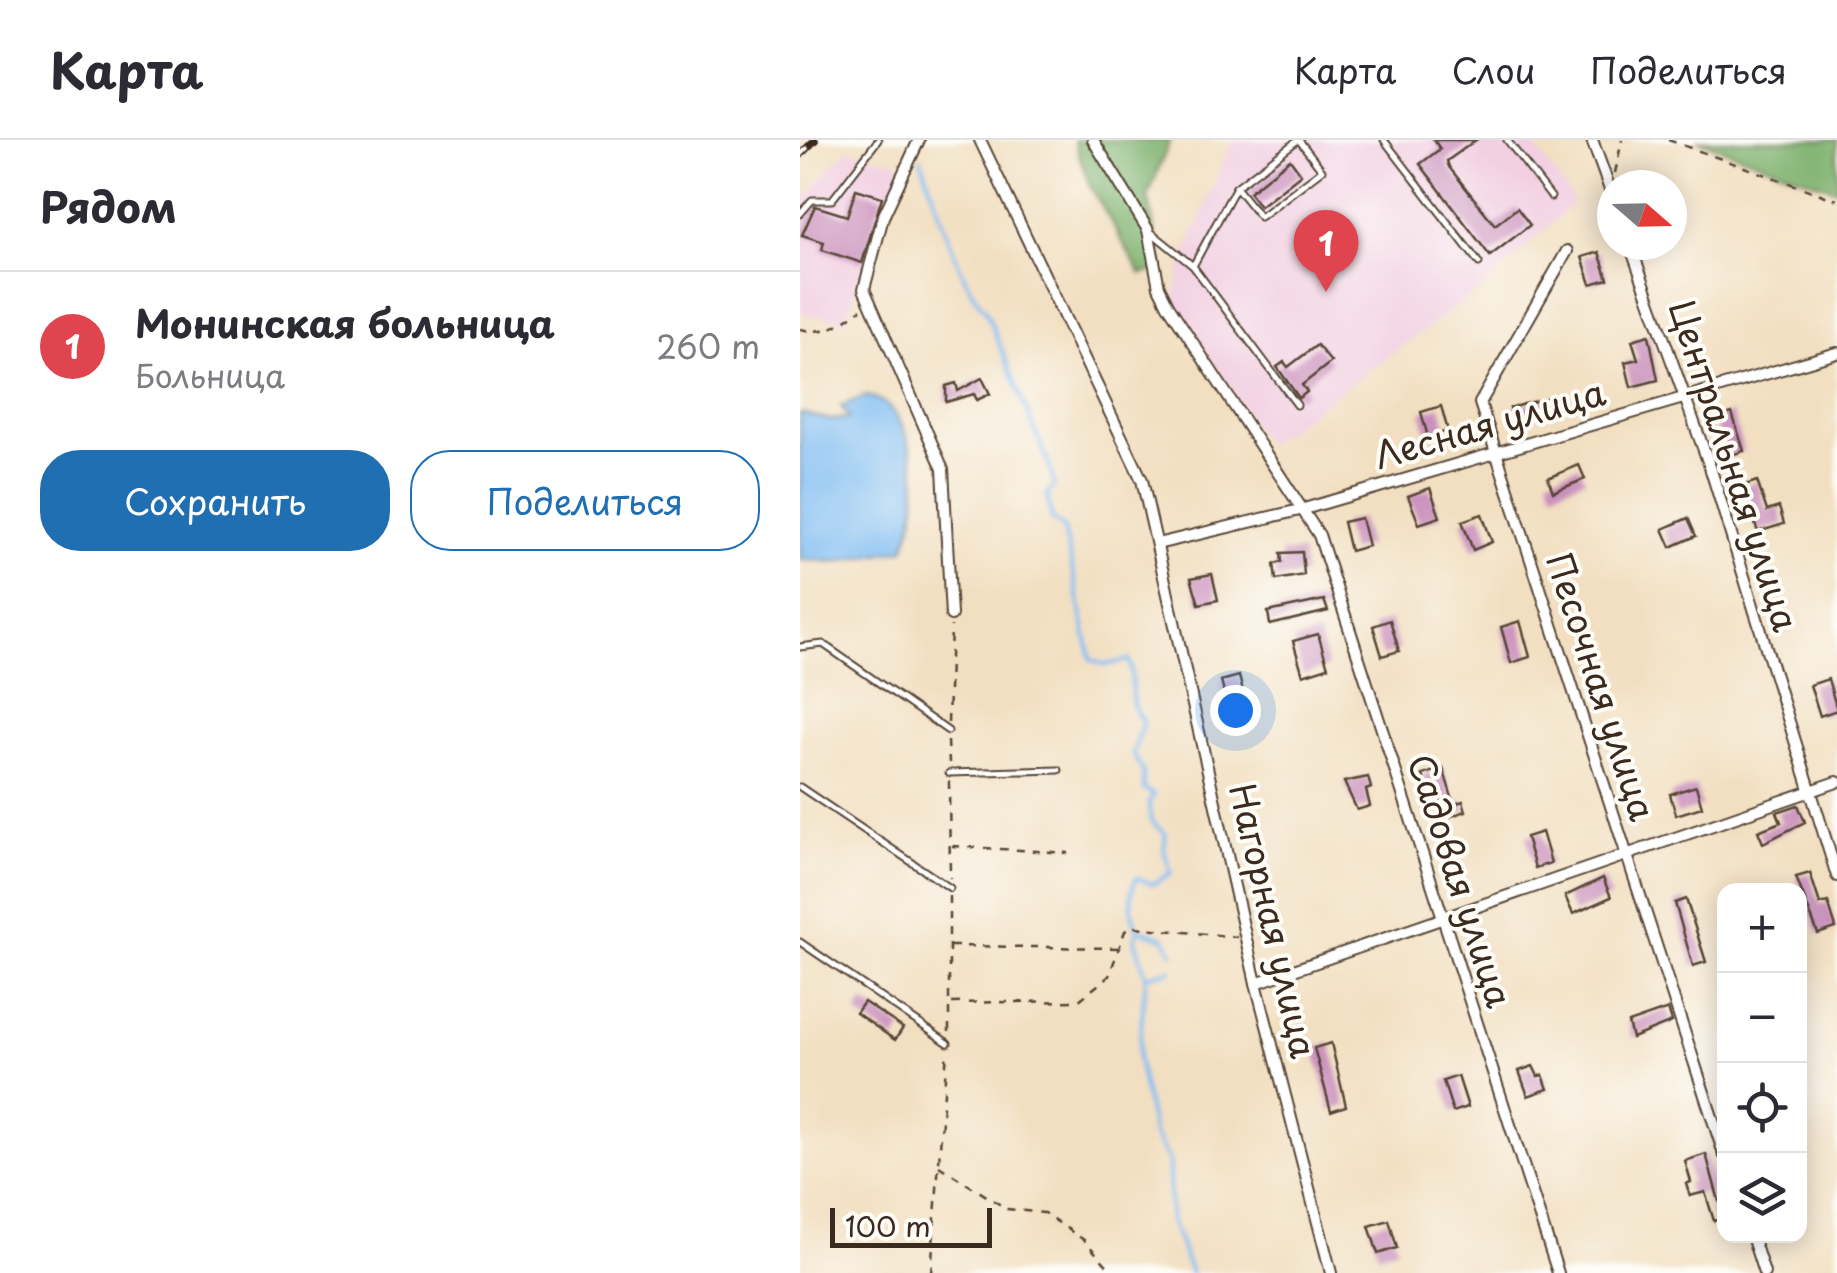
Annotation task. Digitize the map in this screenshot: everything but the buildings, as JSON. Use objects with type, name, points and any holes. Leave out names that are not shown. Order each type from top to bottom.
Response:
[{"type":"street","points":[[919,140],[869,260],[864,289],[943,469],[951,615]]},
{"type":"street","name":"Нагорная улица","points":[[980,140],[1142,480],[1256,983],[1330,1273]]},
{"type":"street","name":"Садовая улица","points":[[1092,140],[1148,230],[1168,305],[1319,535],[1558,1273]]},
{"type":"street","points":[[1592,140],[1603,170]]},
{"type":"street","name":"Песочная улица","points":[[1567,251],[1480,403],[1724,1153]]},
{"type":"street","name":"Центральная улица","points":[[1635,260],[1812,787],[1837,876]]},
{"type":"street","name":"Лесная улица","points":[[1157,544],[1304,509],[1837,353]]},
{"type":"street","points":[[1256,983],[1812,787],[1837,782]]},
{"type":"street","points":[[1754,1243],[1764,1273]]},
{"type":"lane","points":[[800,214],[812,200],[832,200],[878,140]]},
{"type":"lane","points":[[1193,266],[1236,187],[1298,140],[1322,170],[1260,218],[1236,187]]},
{"type":"lane","points":[[1384,140],[1479,264]]},
{"type":"lane","points":[[1507,140],[1550,197]]},
{"type":"lane","points":[[1148,230],[1193,266],[1297,405]]},
{"type":"lane","points":[[800,646],[823,644],[948,731]]},
{"type":"lane","points":[[949,773],[1059,770]]},
{"type":"lane","points":[[800,787],[950,888]]},
{"type":"lane","points":[[800,942],[948,1043]]},
{"type":"path","points":[[1615,170],[1622,140]]},
{"type":"path","points":[[1668,140],[1837,200]]},
{"type":"path","points":[[800,329],[818,333],[837,327],[870,303]]},
{"type":"path","points":[[950,846],[1068,853]]},
{"type":"path","points":[[951,1003],[1078,1002],[1109,976],[1126,932],[1136,927],[1172,934],[1246,937]]},
{"type":"path","points":[[949,946],[1121,948]]},
{"type":"path","points":[[931,1273],[938,1165],[1006,1209],[1044,1212],[1084,1240],[1114,1273]]},
{"type":"shaded area","points":[[1232,140],[1530,140],[1575,201],[1489,283],[1266,445],[1173,301],[1184,258]]},
{"type":"shaded area","points":[[848,149],[901,163],[846,321],[800,313],[800,203]]},
{"type":"green space","points":[[1074,140],[1170,140],[1148,196],[1162,269],[1141,274],[1089,184]]},
{"type":"green space","points":[[1697,140],[1837,140],[1837,190]]},
{"type":"water","points":[[865,396],[880,400],[891,409],[912,455],[916,502],[904,549],[837,562],[800,559],[800,413],[831,420],[849,418],[841,406]]},
{"type":"waterway","points":[[921,159],[957,261],[985,309],[1050,467],[1054,486],[1047,494],[1052,519],[1064,529],[1091,659],[1104,665],[1129,660],[1134,708],[1143,721],[1133,754],[1143,772],[1144,789],[1154,795],[1149,802],[1151,821],[1166,834],[1164,850],[1171,873],[1153,884],[1137,878],[1132,890],[1132,910],[1138,929],[1135,940],[1146,976],[1138,1059],[1153,1133],[1169,1161],[1170,1218],[1191,1273]]},
{"type":"waterway","points":[[1138,929],[1164,938],[1173,953]]},
{"type":"waterway","points":[[1146,976],[1171,970]]},
{"type":"railway","points":[[800,155],[815,140]]},
{"type":"place","name":"Монинская больница","points":[[1326,292]]}]
